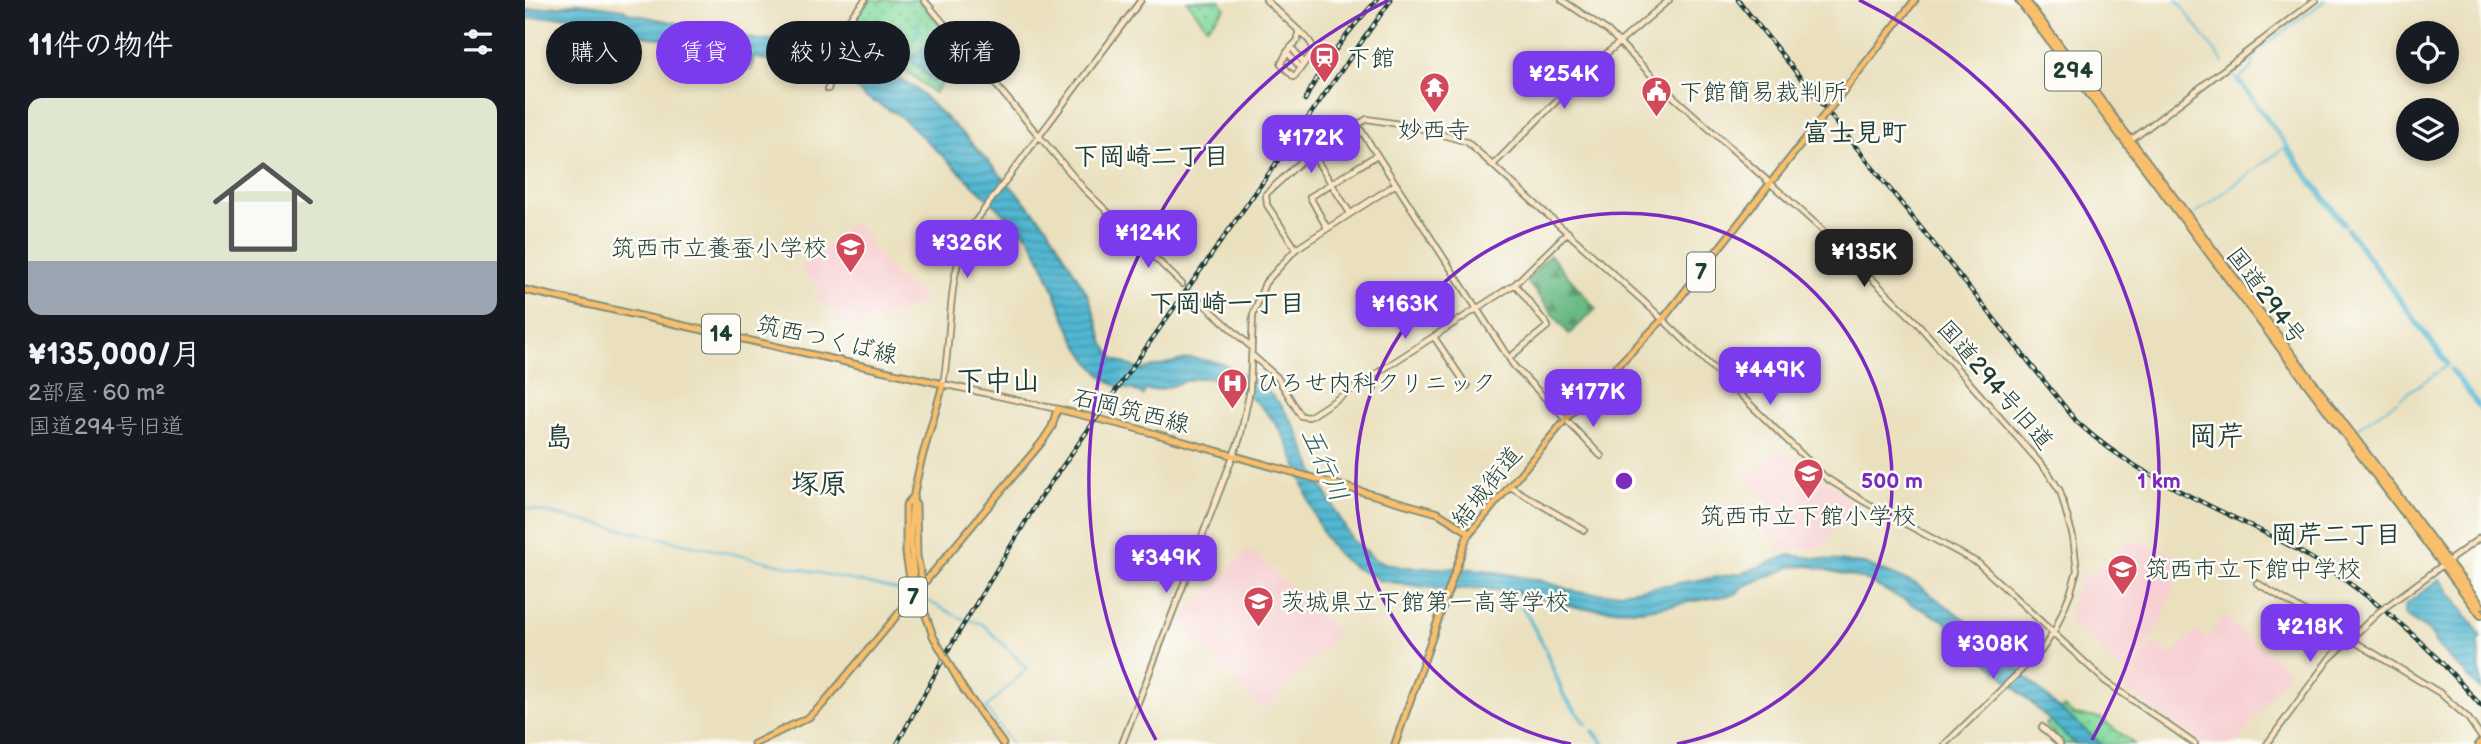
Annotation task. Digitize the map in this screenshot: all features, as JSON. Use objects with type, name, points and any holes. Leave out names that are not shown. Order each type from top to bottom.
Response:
[{"type":"highway","name":"国道294号","points":[[2019,0],[2129,142]]},
{"type":"highway","name":"国道294号","points":[[2025,0],[2129,142],[2481,606]]},
{"type":"highway","name":"国道294号","points":[[2446,563],[2481,615]]},
{"type":"main road","name":"結城街道","points":[[1395,744],[1456,563],[1470,533],[1566,419],[1663,319],[1915,0]]},
{"type":"main road","name":"筑西つくば線","points":[[525,290],[943,384]]},
{"type":"main road","points":[[943,384],[922,450],[911,499],[910,541],[915,584],[933,636],[964,690],[1003,744]]},
{"type":"main road","name":"石岡筑西線","points":[[754,744],[817,710],[1042,442],[1052,427],[1057,409],[1438,513],[1470,533]]},
{"type":"main road","points":[[911,499],[916,505],[917,556],[923,585]]},
{"type":"main road","points":[[911,499],[906,505],[905,536],[913,597]]},
{"type":"street","points":[[828,88],[849,19],[865,0]]},
{"type":"street","points":[[924,0],[1105,211],[1182,284]]},
{"type":"street","points":[[1057,409],[943,384],[958,260],[968,232],[1141,0]]},
{"type":"street","points":[[1266,0],[1298,30],[1308,40],[1314,49],[1294,77],[1281,64],[1298,40],[1298,30]]},
{"type":"street","name":"国道294号旧道","points":[[1562,0],[1619,42],[1667,91],[1770,183],[1917,323],[2053,479],[2066,507],[2077,570],[2053,635],[2027,666],[1945,744]]},
{"type":"street","points":[[1494,164],[1619,42],[1669,0]]},
{"type":"street","points":[[2129,142],[2315,0]]},
{"type":"street","points":[[1298,40],[1308,40]]},
{"type":"street","points":[[1289,50],[1302,65]]},
{"type":"street","points":[[1296,249],[1267,205],[1266,197],[1272,186],[1312,153],[1357,124],[1378,118],[1461,138],[1494,164],[1663,319],[1826,478],[1857,498],[1978,563],[2053,635],[2115,689],[2195,744]]},
{"type":"street","points":[[1357,124],[1509,358],[1601,456]]},
{"type":"street","points":[[1312,153],[1350,213]]},
{"type":"street","points":[[1327,228],[1309,200],[1377,155]]},
{"type":"street","points":[[1122,744],[1233,456],[1248,403],[1254,315],[1259,295],[1274,270],[1296,249],[1396,184]]},
{"type":"street","points":[[1253,356],[1269,368],[1301,416],[1307,418],[1515,284],[1567,232]]},
{"type":"street","points":[[1509,358],[1548,325],[1515,284]]},
{"type":"street","points":[[1195,296],[1251,347]]},
{"type":"street","points":[[1434,337],[1467,386]]},
{"type":"street","points":[[1509,486],[1584,530]]},
{"type":"street","points":[[2267,744],[2329,659],[2349,639],[2387,606],[2481,537]]},
{"type":"street","points":[[2257,583],[2447,698],[2469,718],[2481,737]]},
{"type":"street","points":[[2042,727],[2060,744]]},
{"type":"shaded area","name":"筑西市立養蚕小学校","points":[[854,221],[870,237],[868,242],[896,277],[919,292],[925,303],[847,329],[834,311],[812,297],[821,288],[801,270]]},
{"type":"shaded area","name":"筑西市立下館小学校","points":[[1781,450],[1798,465],[1803,462],[1849,498],[1847,504],[1858,512],[1832,529],[1827,547],[1780,551],[1775,535],[1766,538],[1762,522],[1771,504],[1744,477]]},
{"type":"shaded area","name":"筑西市立下館中学校","points":[[2129,540],[2144,545],[2146,542],[2184,558],[2161,623],[2126,674],[2066,618],[2079,584],[2079,572],[2093,575]]},
{"type":"shaded area","name":"茨城県立下館第一高等学校","points":[[1245,552],[1254,553],[1338,634],[1263,711],[1177,624]]},
{"type":"shaded area","points":[[2224,617],[2290,671],[2235,744],[2202,744],[2124,687],[2124,682],[2153,641],[2171,656],[2196,630],[2207,639]]},
{"type":"green space","points":[[871,0],[919,0],[937,21],[924,21],[924,84],[942,84],[934,93],[910,74],[910,21],[853,21]]},
{"type":"green space","points":[[1219,0],[1225,8],[1207,27],[1187,1]]},
{"type":"green space","points":[[1550,255],[1596,309],[1569,334],[1526,280]]},
{"type":"green space","points":[[2064,707],[2074,715],[2100,718],[2134,744],[2062,744],[2045,725]]},
{"type":"water","points":[[577,3],[624,9],[628,13],[667,21],[656,21],[656,38],[642,35],[642,21],[597,21],[565,16],[525,19],[525,11]]},
{"type":"water","points":[[752,38],[766,40],[766,61],[754,57],[752,64]]},
{"type":"water","points":[[924,48],[924,72],[910,59]]},
{"type":"water","points":[[846,84],[908,84],[964,135],[1048,227],[1089,297],[1104,344],[1114,359],[1140,370],[1191,358],[1222,363],[1263,386],[1281,405],[1296,428],[1316,475],[1352,540],[1377,561],[1401,567],[1478,569],[1539,580],[1577,592],[1608,594],[1743,573],[1789,555],[1864,564],[1916,584],[1973,625],[2054,704],[2102,744],[2075,744],[1943,620],[1863,579],[1810,566],[1791,567],[1742,587],[1736,594],[1642,610],[1585,609],[1523,594],[1522,597],[1519,593],[1481,588],[1443,590],[1376,580],[1376,577],[1347,562],[1327,540],[1291,452],[1275,423],[1252,399],[1217,380],[1207,378],[1145,390],[1143,395],[1107,381],[1077,343],[1029,237],[899,115],[865,97],[853,86]]},
{"type":"water","points":[[2440,579],[2481,636],[2478,643],[2481,690],[2435,643],[2430,633],[2404,615],[2404,606]]},
{"type":"waterway","points":[[2177,0],[2223,62]]},
{"type":"waterway","points":[[2195,214],[2288,145],[2239,79],[2253,67],[2253,54],[2326,0]]},
{"type":"waterway","points":[[915,37],[919,21]]},
{"type":"waterway","points":[[918,38],[924,42]]},
{"type":"waterway","points":[[2230,71],[2448,365],[2400,398]]},
{"type":"waterway","points":[[2288,146],[2346,224]]},
{"type":"waterway","points":[[2285,149],[2342,226]]},
{"type":"waterway","points":[[2349,228],[2449,363]]},
{"type":"waterway","points":[[2346,230],[2446,365]]},
{"type":"waterway","points":[[2450,368],[2481,409]]},
{"type":"waterway","points":[[2452,368],[2481,406]]},
{"type":"waterway","points":[[2450,370],[2481,412]]},
{"type":"waterway","points":[[2356,429],[2397,401]]},
{"type":"waterway","points":[[525,508],[910,593]]},
{"type":"waterway","points":[[922,598],[959,617],[983,624],[1027,669],[986,708],[1012,744]]},
{"type":"waterway","points":[[1521,604],[1545,648]]},
{"type":"waterway","points":[[1546,652],[1564,696],[1586,724]]},
{"type":"waterway","points":[[1593,731],[1604,744]]},
{"type":"tunnel","points":[[1182,284],[1195,296]]},
{"type":"railway","points":[[1305,100],[1337,47],[1377,0]]},
{"type":"railway","points":[[897,744],[947,652],[1038,501],[1391,0]]},
{"type":"railway","points":[[1738,0],[2077,422],[2127,461],[2154,477],[2294,548],[2346,581],[2395,618],[2439,660],[2481,706]]},
{"type":"place","name":"下館","points":[[1324,85]]},
{"type":"place","name":"妙西寺","points":[[1434,115]]},
{"type":"place","name":"下館簡易裁判所","points":[[1656,119]]},
{"type":"place","name":"筑西市立養蚕小学校","points":[[850,275]]},
{"type":"place","name":"ひろせ内科クリニック","points":[[1233,410]]},
{"type":"place","name":"筑西市立下館小学校","points":[[1808,501]]},
{"type":"place","name":"筑西市立下館中学校","points":[[2122,596]]},
{"type":"place","name":"茨城県立下館第一高等学校","points":[[1258,629]]},
{"type":"district","name":"富士見町","points":[[1855,133]]},
{"type":"district","name":"下岡崎二丁目","points":[[1151,157]]},
{"type":"district","name":"下岡崎一丁目","points":[[1227,304]]},
{"type":"district","name":"下中山","points":[[998,381]]},
{"type":"district","name":"岡芹","points":[[2217,436]]},
{"type":"district","name":"島","points":[[559,437]]},
{"type":"district","name":"塚原","points":[[819,484]]},
{"type":"district","name":"岡芹二丁目","points":[[2336,535]]},
{"type":"water label","name":"五行川","points":[[1324,465]]}]
